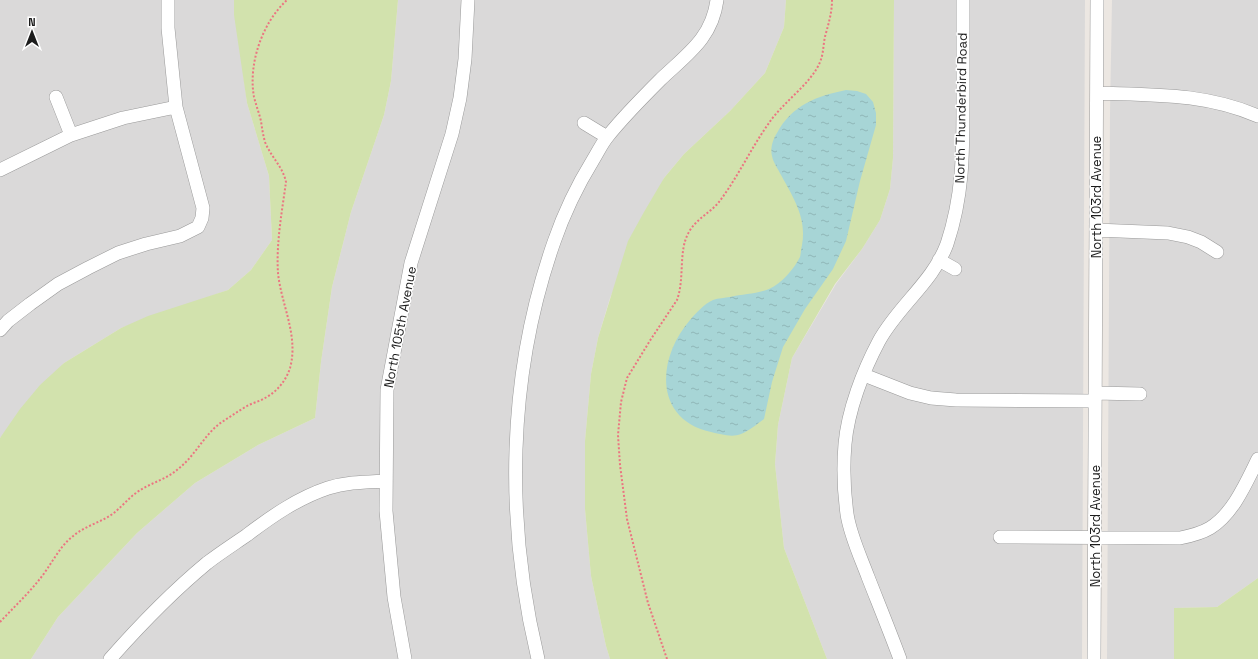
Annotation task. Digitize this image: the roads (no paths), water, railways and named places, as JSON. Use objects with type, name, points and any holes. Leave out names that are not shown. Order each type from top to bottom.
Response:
[{"type":"street","points":[[0,330],[8,322],[58,284],[88,268],[118,253],[146,244],[180,236],[198,228],[202,218],[203,208],[176,107],[168,28],[168,0]]},
{"type":"street","name":"North 105th Avenue","points":[[405,659],[394,597],[386,510],[385,481],[387,390],[411,263],[452,134],[460,98],[465,59],[468,0]]},
{"type":"street","points":[[538,659],[526,602],[517,538],[515,476],[521,385],[533,317],[548,261],[561,223],[572,199],[607,137],[642,98],[694,49],[712,22],[715,15],[717,0]]},
{"type":"street","name":"North Thunderbird Road","points":[[900,659],[858,552],[848,515],[844,473],[845,444],[851,413],[864,375],[880,340],[893,320],[932,274],[946,246],[953,224],[959,201],[963,167],[963,0]]},
{"type":"street","name":"North 103rd Avenue","points":[[1094,659],[1097,0]]},
{"type":"street","points":[[1097,93],[1174,95],[1213,101],[1258,116]]},
{"type":"street","points":[[56,96],[71,135]]},
{"type":"street","points":[[0,170],[71,135],[122,118],[176,107]]},
{"type":"street","points":[[584,123],[607,137]]},
{"type":"street","points":[[1096,230],[1168,233],[1188,237],[1201,242],[1217,252]]},
{"type":"street","points":[[939,260],[955,269]]},
{"type":"street","points":[[864,375],[910,393],[931,398],[956,400],[1096,397],[1140,394]]},
{"type":"street","points":[[1000,537],[1180,538],[1196,534],[1210,528],[1221,519],[1231,507],[1241,492],[1258,459]]},
{"type":"street","points":[[110,659],[139,626],[183,584],[208,562],[268,519],[315,493],[329,488],[345,484],[385,481]]},
{"type":"water","points":[[846,90],[866,94],[873,102],[876,113],[876,125],[860,181],[846,241],[833,269],[805,309],[783,347],[772,382],[764,419],[747,431],[734,436],[711,432],[692,425],[679,414],[670,401],[666,385],[667,369],[671,352],[679,335],[690,320],[706,304],[717,299],[755,293],[769,289],[783,279],[794,266],[800,257],[803,226],[798,208],[773,161],[771,153],[772,144],[783,123],[790,115],[806,103],[825,95]]}]
